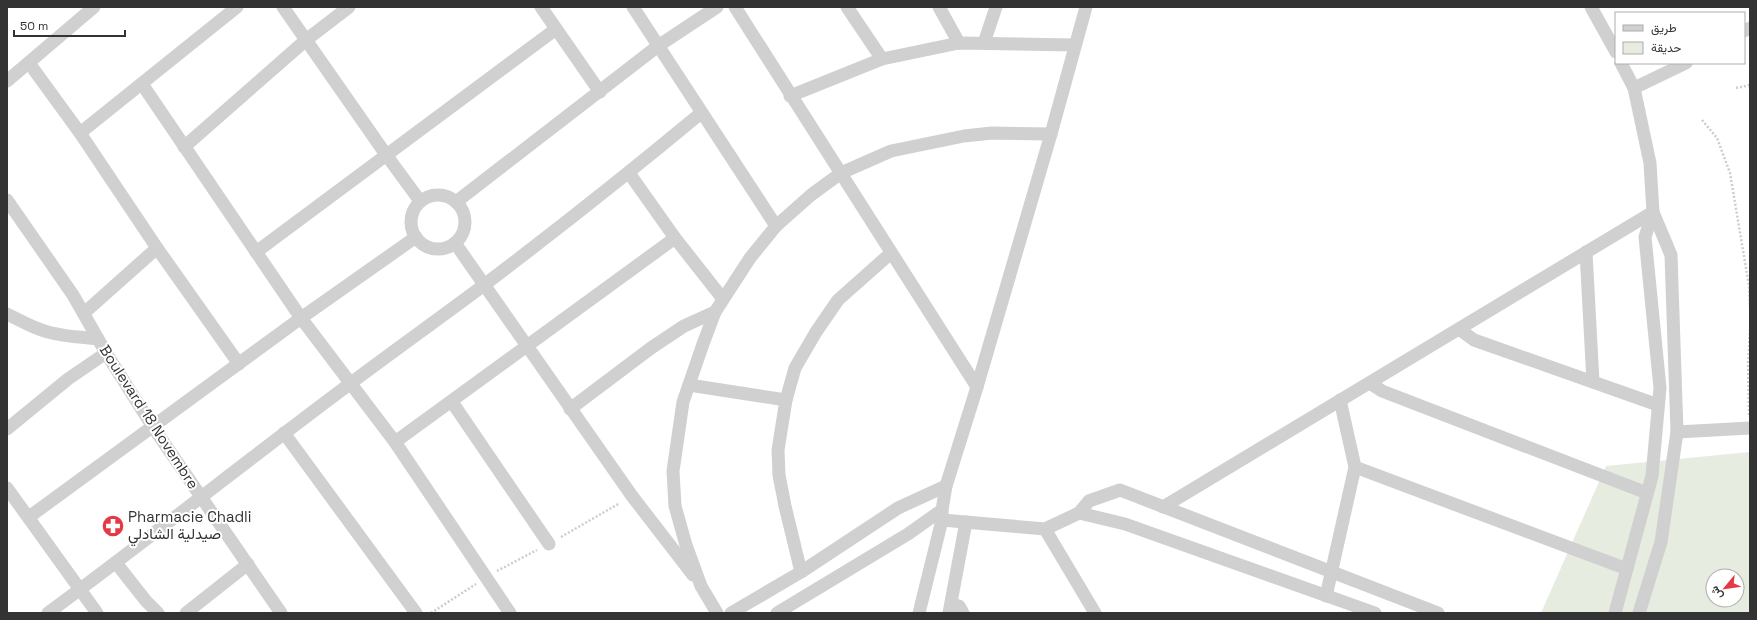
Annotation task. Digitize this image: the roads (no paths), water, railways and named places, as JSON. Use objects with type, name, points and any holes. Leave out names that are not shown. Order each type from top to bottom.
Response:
[{"type":"street","points":[[7,81],[94,7]]},
{"type":"street","points":[[80,133],[237,7]]},
{"type":"street","points":[[283,7],[420,201]]},
{"type":"street","points":[[184,147],[306,40],[349,7]]},
{"type":"street","points":[[541,7],[600,92]]},
{"type":"street","points":[[632,7],[776,226]]},
{"type":"street","points":[[456,202],[658,46],[717,7]]},
{"type":"street","points":[[735,7],[790,96],[977,387]]},
{"type":"street","points":[[847,7],[882,59]]},
{"type":"street","points":[[939,7],[959,43]]},
{"type":"street","points":[[984,43],[996,7]]},
{"type":"street","points":[[919,613],[942,515],[946,486],[977,387],[1051,134],[1086,7]]},
{"type":"street","points":[[1591,7],[1615,50]]},
{"type":"street","points":[[256,252],[556,29]]},
{"type":"street","points":[[790,96],[882,59],[959,43],[1075,45]]},
{"type":"street","points":[[29,63],[80,133],[157,248],[239,364]]},
{"type":"street","points":[[1622,64],[1634,88],[1650,163],[1653,212],[1671,255],[1677,432],[1662,542],[1639,613]]},
{"type":"street","points":[[1634,88],[1684,64]]},
{"type":"street","points":[[142,84],[302,318],[395,442],[510,613]]},
{"type":"street","points":[[48,613],[116,563],[200,496],[484,284],[629,173],[701,113]]},
{"type":"street","points":[[701,586],[686,545],[675,506],[673,471],[683,402],[714,312],[750,258],[776,226],[811,195],[840,173],[891,151],[992,133],[1051,134]]},
{"type":"street","points":[[629,173],[675,238],[723,299]]},
{"type":"street","points":[[434,195],[450,197],[456,202],[461,208],[465,223],[464,230],[455,243],[441,249],[426,247],[416,238],[411,229],[410,221],[415,207],[420,201],[434,195]]},
{"type":"street","points":[[7,200],[52,263],[84,313],[98,339]]},
{"type":"street","points":[[1163,507],[1653,212]]},
{"type":"street","points":[[1616,613],[1652,476],[1660,388],[1645,236],[1653,212]]},
{"type":"street","points":[[29,517],[302,318],[416,238]]},
{"type":"street","points":[[395,442],[452,402],[675,238]]},
{"type":"street","points":[[455,243],[632,496],[701,586],[717,613]]},
{"type":"street","points":[[84,313],[157,248]]},
{"type":"street","points":[[1586,252],[1593,382]]},
{"type":"street","points":[[802,572],[785,506],[779,475],[778,450],[786,400],[795,368],[816,332],[838,300],[891,253]]},
{"type":"street","points":[[570,409],[651,348],[684,326],[714,312]]},
{"type":"street","name":"Boulevard 18 Novembre","points":[[7,314],[28,325],[50,332],[98,339],[153,426],[281,613]]},
{"type":"street","points":[[1459,329],[1474,340],[1658,405]]},
{"type":"street","points":[[7,429],[80,371],[106,353]]},
{"type":"street","points":[[1370,382],[1382,391],[1647,493]]},
{"type":"street","points":[[689,385],[786,400]]},
{"type":"street","points":[[1326,596],[1355,467],[1340,400]]},
{"type":"street","points":[[452,402],[549,544]]},
{"type":"street","points":[[1677,432],[1750,428]]},
{"type":"street","points":[[284,433],[416,613]]},
{"type":"street","points":[[1355,467],[1627,569]]},
{"type":"street","points":[[730,613],[802,572],[898,508],[946,486]]},
{"type":"street","points":[[7,488],[97,613]]},
{"type":"street","points":[[777,613],[942,515],[966,522],[1045,529],[1079,513],[1089,501],[1120,490],[1438,613]]},
{"type":"street","points":[[1079,513],[1125,524],[1375,613]]},
{"type":"street","points":[[963,613],[959,606],[950,609],[966,522]]},
{"type":"street","points":[[1045,529],[1095,613]]},
{"type":"street","points":[[116,563],[143,598],[158,613]]},
{"type":"street","points":[[186,613],[248,564]]},
{"type":"place","name":"Pharmacie Chadli صيدلية الشادلي","points":[[113,526]]}]
